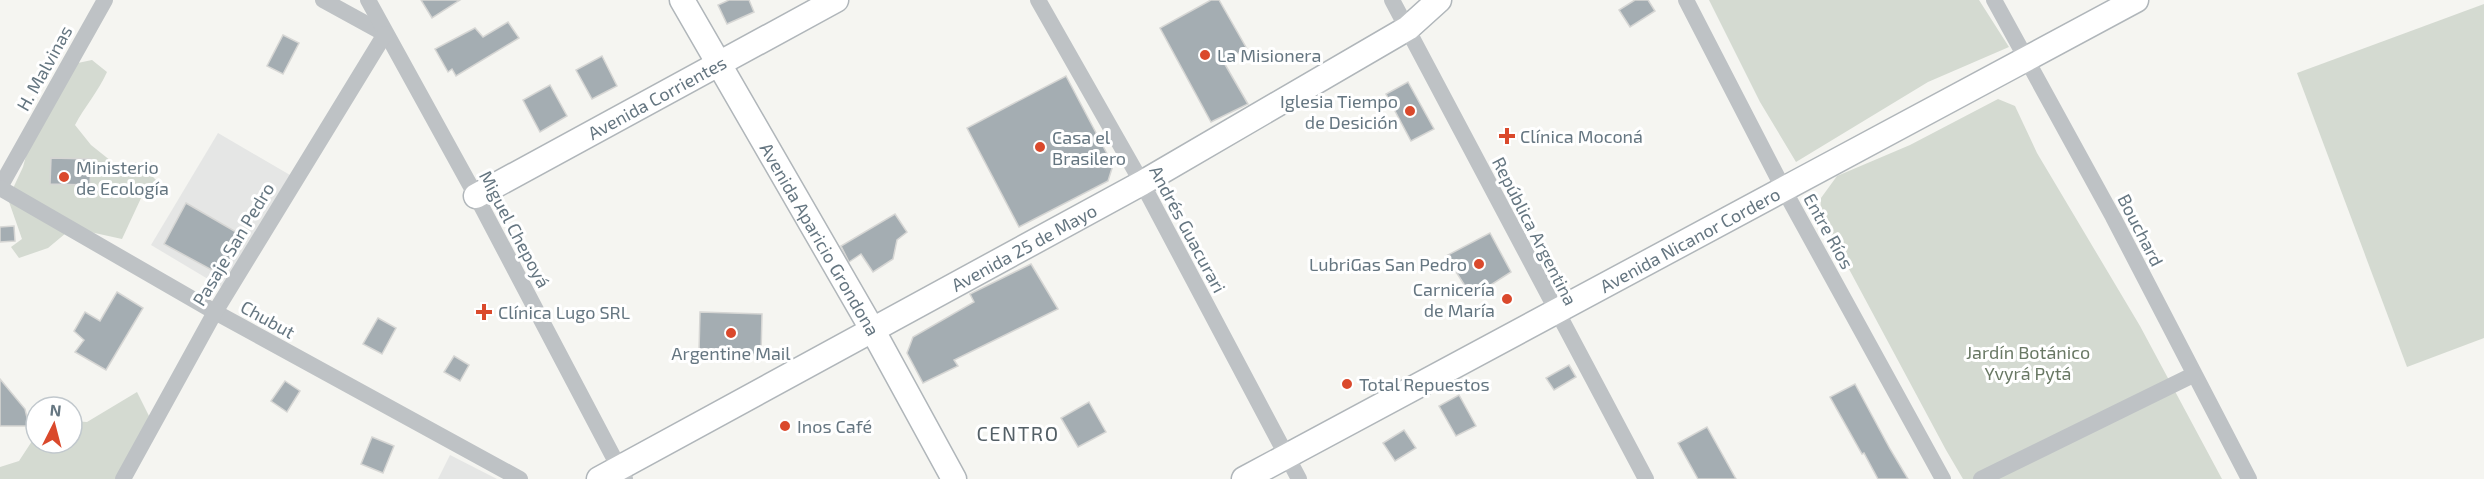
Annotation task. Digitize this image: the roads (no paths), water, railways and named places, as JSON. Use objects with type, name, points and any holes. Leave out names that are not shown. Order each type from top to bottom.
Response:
[{"type":"main road","name":"Avenida Aparicio Grondona","points":[[682,0],[717,65],[872,329],[954,479]]},
{"type":"main road","name":"Avenida Corrientes","points":[[476,196],[836,0]]},
{"type":"main road","name":"Avenida 25 de Mayo","points":[[614,475],[872,329],[1142,183],[1408,28],[1439,0]]},
{"type":"main road","name":"Avenida Nicanor Cordero","points":[[1244,479],[2136,0]]},
{"type":"street","name":"H. Malvinas","points":[[0,188],[105,0]]},
{"type":"street","points":[[323,0],[385,34]]},
{"type":"street","name":"Miguel Chepoyá","points":[[368,0],[476,196],[614,475]]},
{"type":"street","name":"Andrés Guacurari","points":[[1038,0],[1142,183],[1299,479]]},
{"type":"street","name":"República Argentina","points":[[1392,0],[1555,312],[1646,479]]},
{"type":"street","name":"Entre Ríos","points":[[1686,0],[1783,188],[1943,479]]},
{"type":"street","name":"Bouchard","points":[[1994,0],[2113,217],[2249,479]]},
{"type":"street","name":"Pasaje San Pedro","points":[[123,479],[214,312],[385,34]]},
{"type":"street","name":"Chubut","points":[[0,188],[214,312],[520,479]]},
{"type":"street","points":[[1981,479],[2193,375]]},
{"type":"place","name":"La Misionera","points":[[1205,55]]},
{"type":"place","name":"Iglesia Tiempo de Desición","points":[[1410,111]]},
{"type":"place","name":"Clínica Moconá","points":[[1507,136]]},
{"type":"place","name":"Casa el Brasilero","points":[[1040,147]]},
{"type":"place","name":"Ministerio de Ecología","points":[[64,177]]},
{"type":"place","name":"LubriGas San Pedro","points":[[1479,264]]},
{"type":"place","name":"Carnicería de María","points":[[1507,299]]},
{"type":"place","name":"Clínica Lugo SRL","points":[[484,312]]},
{"type":"place","name":"Argentine Mail","points":[[731,333]]},
{"type":"place","name":"Total Repuestos","points":[[1347,384]]},
{"type":"place","name":"Inos Café","points":[[785,426]]},
{"type":"district","name":"CENTRO","points":[[1018,433]]},
{"type":"park label","name":"Jardín Botánico Yvyrá Pytá","points":[[2028,362]]}]
